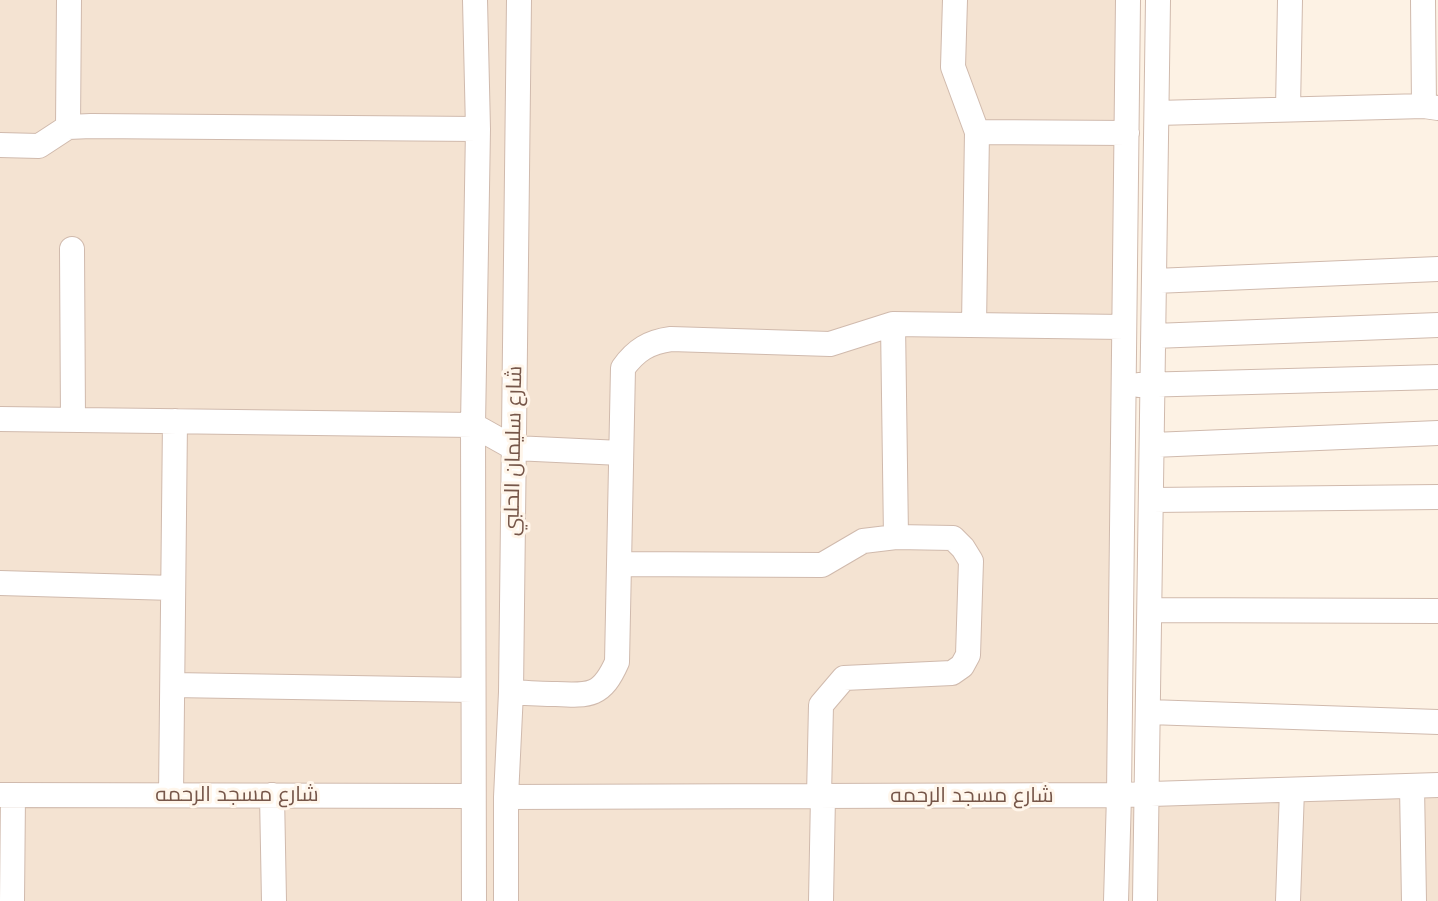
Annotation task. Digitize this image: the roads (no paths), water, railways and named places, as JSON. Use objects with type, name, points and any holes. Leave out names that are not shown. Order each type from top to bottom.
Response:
[{"type":"street","points":[[68,127],[69,0]]},
{"type":"street","name":"شارع سليمان الحلبي","points":[[474,901],[473,425],[478,130],[475,0]]},
{"type":"street","name":"شارع سليمان الحلبي","points":[[506,901],[519,0]]},
{"type":"street","points":[[955,0],[953,67],[977,132],[974,326]]},
{"type":"street","points":[[1116,901],[1128,0]]},
{"type":"street","points":[[1145,901],[1153,500],[1158,0]]},
{"type":"street","points":[[1288,109],[1290,0]]},
{"type":"street","points":[[1157,113],[1431,107],[1423,0]]},
{"type":"street","points":[[0,145],[39,146],[68,127],[478,130]]},
{"type":"street","points":[[977,132],[1127,133]]},
{"type":"street","points":[[72,249],[73,420]]},
{"type":"street","points":[[1155,281],[1438,269]]},
{"type":"street","points":[[511,692],[586,696],[600,688],[611,676],[617,662],[623,369],[631,356],[643,347],[656,341],[671,339],[830,344],[893,324],[1124,327]]},
{"type":"street","points":[[893,324],[895,537]]},
{"type":"street","points":[[1154,336],[1438,325]]},
{"type":"street","points":[[1124,386],[1438,377]]},
{"type":"street","points":[[0,419],[473,425],[513,448],[621,453]]},
{"type":"street","points":[[171,795],[175,421]]},
{"type":"street","points":[[1153,445],[1438,433]]},
{"type":"street","points":[[1153,500],[1438,497]]},
{"type":"street","points":[[619,564],[822,565],[863,541],[895,537],[953,538],[971,561],[968,655],[962,666],[952,673],[844,678],[821,705],[821,901]]},
{"type":"street","points":[[0,583],[173,588]]},
{"type":"street","points":[[1151,611],[1438,611]]},
{"type":"street","points":[[173,685],[472,690]]},
{"type":"street","points":[[1149,712],[1438,722]]},
{"type":"street","name":"شارع مسجد الرحمه","points":[[506,797],[1119,795],[1438,785]]},
{"type":"street","points":[[1412,787],[1414,901]]},
{"type":"street","points":[[1288,901],[1292,790]]},
{"type":"street","points":[[272,795],[274,901]]},
{"type":"street","points":[[7,796],[6,852],[12,901]]},
{"type":"street","name":"شارع مسجد الرحمه","points":[[7,796],[473,796]]}]
